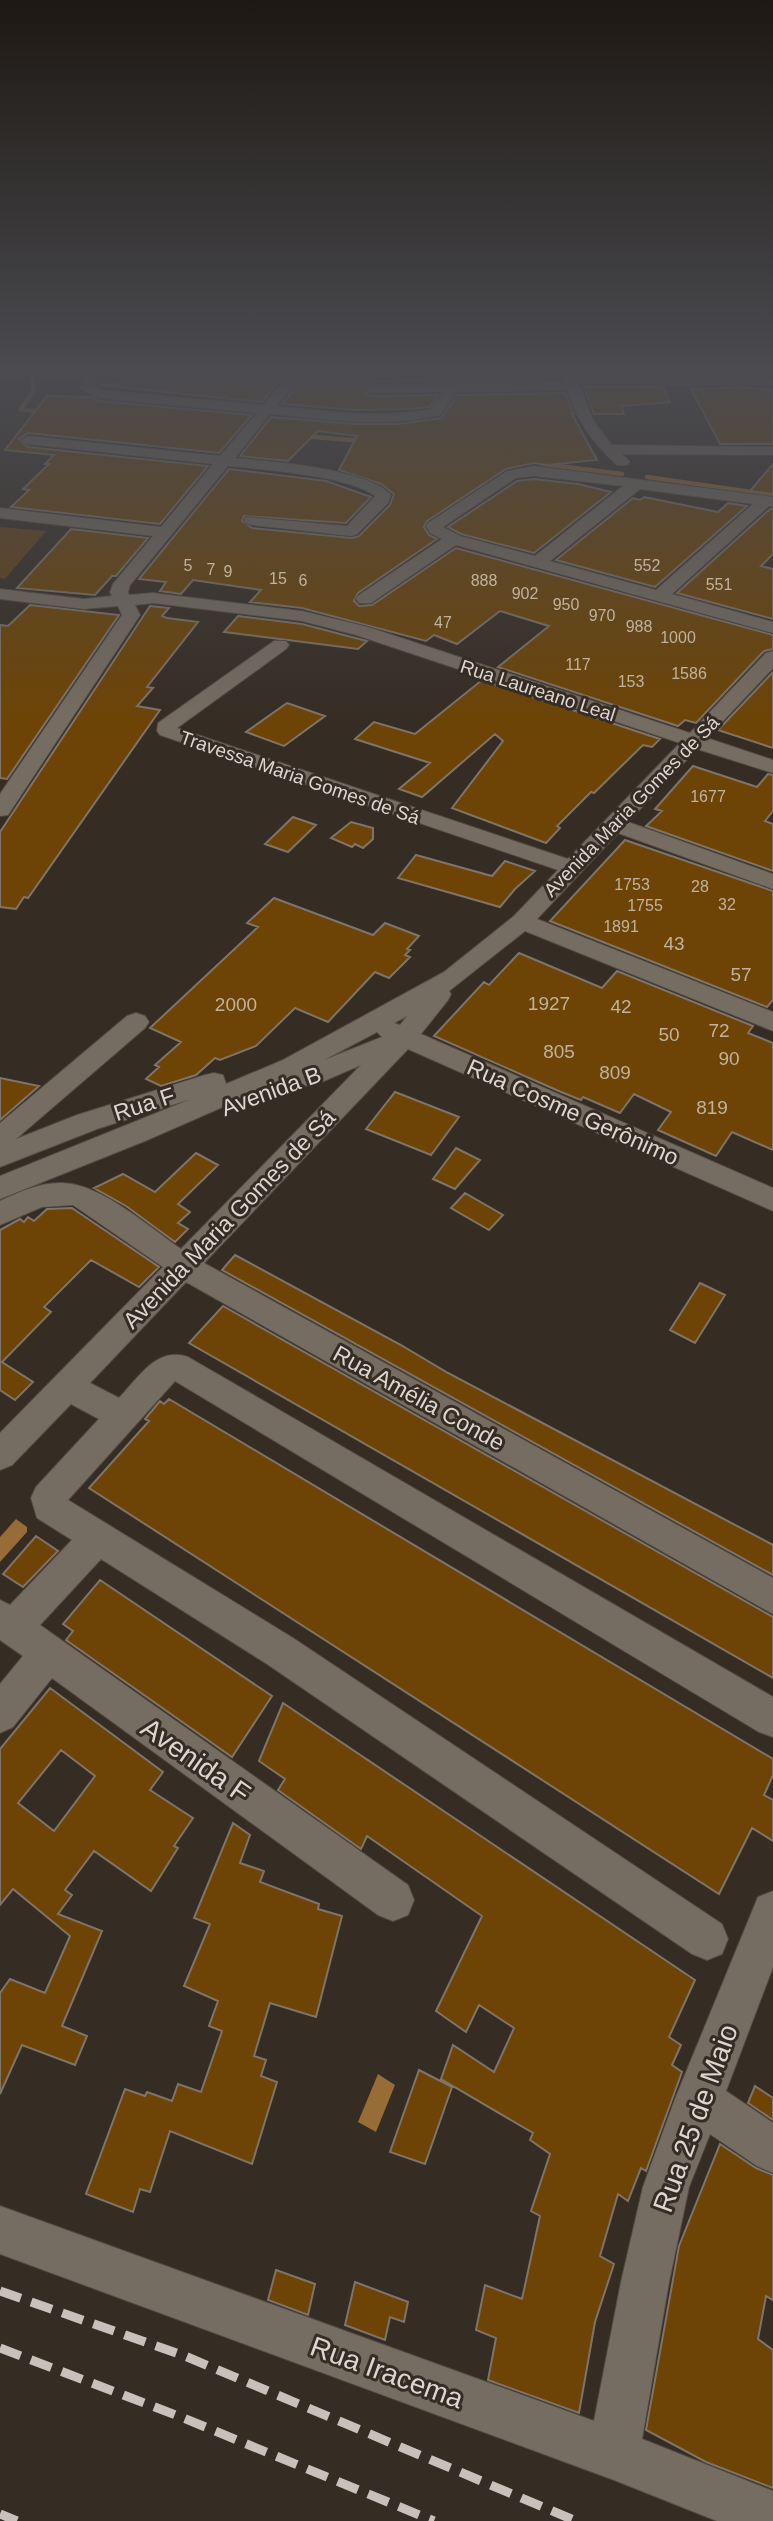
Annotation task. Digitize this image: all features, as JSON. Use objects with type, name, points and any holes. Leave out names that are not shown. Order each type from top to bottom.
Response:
[{"type":"street","points":[[0,810],[131,615],[123,593],[165,532],[199,491]]},
{"type":"street","points":[[252,520],[339,531],[356,528],[382,500],[380,491]]},
{"type":"street","points":[[486,491],[436,523],[436,530],[454,539],[773,628]]},
{"type":"street","points":[[537,563],[628,491]]},
{"type":"street","points":[[688,491],[770,501]]},
{"type":"street","points":[[659,597],[770,501]]},
{"type":"street","points":[[0,513],[165,532]]},
{"type":"street","points":[[365,599],[454,539]]},
{"type":"street","name":"Rua Laureano Leal","points":[[1,596],[84,604],[123,593],[302,616],[362,631],[773,766]]},
{"type":"street","name":"Travessa Maria Gomes de Sá","points":[[279,645],[168,723],[167,731],[570,867]]},
{"type":"street","name":"Avenida Maria Gomes de Sá","points":[[374,1023],[453,978],[522,921],[570,867],[773,657]]},
{"type":"street","points":[[612,824],[773,882]]},
{"type":"street","points":[[522,921],[773,1022]]},
{"type":"street","name":"Avenida Maria Gomes de Sá","points":[[0,1455],[404,1037],[453,978]]},
{"type":"street","points":[[0,1138],[136,1022]]},
{"type":"street","name":"Rua Cosme Gerônimo","points":[[374,1023],[773,1200]]},
{"type":"street","name":"Avenida B","points":[[0,1188],[135,1134],[292,1066],[374,1023]]},
{"type":"street","name":"Avenida B","points":[[135,1134],[166,1130],[348,1062],[404,1037]]},
{"type":"street","name":"Rua F","points":[[0,1157],[87,1122],[169,1095],[234,1077],[292,1066]]},
{"type":"street","name":"Rua Amélia Conde","points":[[0,1214],[40,1197],[69,1192],[84,1198],[184,1266],[773,1597]]},
{"type":"street","points":[[707,1939],[280,1651],[47,1503],[54,1491],[122,1415],[168,1367],[177,1366],[773,1718]]},
{"type":"street","points":[[67,1386],[122,1415]]},
{"type":"street","points":[[7,1623],[98,1536]]},
{"type":"street","name":"Avenida F","points":[[7,1623],[393,1900]]},
{"type":"street","points":[[0,1714],[48,1654]]},
{"type":"street","name":"Rua 25 de Maio","points":[[614,2454],[645,2282],[666,2188],[698,2099],[773,1912]]},
{"type":"street","points":[[698,2099],[773,2150]]},
{"type":"street","name":"Rua Iracema","points":[[0,2230],[614,2454],[773,2516]]},
{"type":"shaded area","points":[[0,527],[46,531],[5,579],[0,578]]},
{"type":"shaded area","points":[[16,1519],[27,1527],[27,1532],[0,1562],[0,1537]]},
{"type":"shaded area","points":[[378,2074],[395,2085],[376,2132],[358,2122]]},
{"type":"building","points":[[28,491],[188,491],[160,524],[11,507]]},
{"type":"building","points":[[211,491],[353,491],[371,497],[346,523],[244,516],[242,521],[252,528],[352,538],[359,536],[390,505],[394,494],[390,491],[473,491],[427,521],[424,527],[429,535],[437,539],[358,593],[354,601],[359,606],[372,605],[456,548],[773,635],[773,649],[764,651],[696,723],[685,720],[678,726],[498,667],[549,626],[500,611],[457,644],[434,635],[426,641],[302,608],[250,602],[261,590],[193,580],[181,594],[160,591],[166,582],[139,579]]},
{"type":"building","points":[[503,491],[611,492],[534,553],[461,534],[448,527]]},
{"type":"building","points":[[750,491],[773,491],[773,494]]},
{"type":"building","points":[[644,497],[718,512],[728,503],[747,506],[655,587],[556,560],[633,498],[640,500]]},
{"type":"building","points":[[773,509],[773,554],[761,566],[773,569],[773,619],[677,593]]},
{"type":"building","points":[[71,529],[148,538],[116,576],[112,576],[95,595],[17,588]]},
{"type":"building","points":[[30,605],[119,615],[7,779],[0,778],[0,625],[8,626]]},
{"type":"building","points":[[150,606],[169,608],[162,616],[167,618],[198,622],[147,687],[153,688],[137,706],[160,710],[28,898],[24,897],[16,909],[0,907],[0,832]]},
{"type":"building","points":[[238,616],[302,624],[367,641],[358,649],[224,632]]},
{"type":"building","points":[[773,672],[773,748],[718,730]]},
{"type":"building","points":[[482,680],[660,739],[652,747],[643,745],[594,793],[591,792],[557,826],[560,828],[546,843],[452,808],[503,741],[495,734],[422,797],[399,789],[430,763],[355,739],[374,722],[415,734]]},
{"type":"building","points":[[287,703],[325,716],[284,746],[246,732]]},
{"type":"building","points":[[693,766],[757,787],[768,774],[773,775],[773,811],[765,821],[773,824],[773,871],[646,826],[662,811],[655,809]]},
{"type":"building","points":[[293,817],[316,825],[288,852],[265,844]]},
{"type":"building","points":[[351,822],[373,828],[373,839],[363,848],[355,844],[352,847],[331,838]]},
{"type":"building","points":[[625,840],[773,891],[773,1000],[767,1007],[550,921]]},
{"type":"building","points":[[416,855],[492,876],[505,861],[535,871],[500,907],[398,878]]},
{"type":"building","points":[[274,898],[373,935],[385,923],[419,936],[407,949],[410,950],[405,955],[410,957],[389,978],[375,972],[328,1022],[295,1008],[256,1046],[220,1060],[215,1058],[196,1075],[161,1086],[146,1079],[159,1067],[155,1065],[181,1042],[150,1028],[258,927],[247,923]]},
{"type":"building","points":[[519,953],[602,988],[617,971],[753,1026],[748,1033],[773,1043],[773,1150],[732,1132],[716,1156],[658,1130],[671,1112],[634,1094],[620,1113],[583,1097],[581,1100],[561,1092],[434,1036],[484,982],[489,985]]},
{"type":"building","points":[[0,1078],[39,1086],[0,1120]]},
{"type":"building","points":[[395,1092],[459,1117],[431,1155],[366,1129]]},
{"type":"building","points":[[456,1148],[480,1160],[455,1189],[433,1179]]},
{"type":"building","points":[[196,1153],[218,1165],[178,1204],[190,1212],[178,1223],[188,1229],[175,1242],[126,1206],[94,1188],[123,1174],[155,1192]]},
{"type":"building","points":[[465,1193],[503,1215],[489,1230],[451,1208]]},
{"type":"building","points":[[72,1208],[159,1267],[139,1287],[91,1260],[44,1307],[51,1312],[2,1362],[33,1382],[15,1400],[0,1390],[0,1230],[20,1219],[24,1222],[28,1217],[34,1221],[47,1209]]},
{"type":"building","points":[[235,1255],[448,1373],[773,1545],[773,1575],[222,1270]]},
{"type":"building","points":[[700,1283],[725,1295],[695,1343],[670,1330]]},
{"type":"building","points":[[223,1306],[773,1617],[773,1678],[189,1343]]},
{"type":"building","points":[[169,1399],[773,1759],[773,1775],[764,1795],[773,1800],[773,1841],[752,1828],[719,1894],[89,1488],[149,1421],[145,1419],[160,1401],[164,1404]]},
{"type":"building","points":[[36,1536],[58,1551],[23,1587],[3,1574]]},
{"type":"building","points":[[100,1580],[272,1696],[232,1757],[66,1640],[73,1631],[63,1624]]},
{"type":"building","points":[[50,1688],[163,1772],[150,1790],[193,1818],[174,1846],[178,1848],[151,1891],[94,1851],[65,1890],[72,1895],[58,1914],[102,1931],[62,2026],[87,2036],[75,2065],[22,2045],[0,2094],[0,1993],[10,1979],[45,1993],[70,1936],[13,1889],[0,1905],[0,1749]],"holes":[[[61,1750],[95,1776],[54,1831],[18,1803]]]},
{"type":"building","points":[[283,1703],[695,1980],[669,2037],[681,2045],[672,2065],[682,2072],[646,2171],[641,2168],[628,2201],[618,2194],[600,2256],[614,2264],[595,2322],[579,2413],[488,2380],[496,2338],[476,2330],[485,2285],[522,2299],[540,2216],[531,2211],[550,2154],[530,2140],[533,2133],[441,2079],[453,2045],[494,2072],[514,2028],[479,2005],[466,2032],[436,2011],[482,1916],[367,1836],[361,1849],[278,1790],[285,1779],[259,1761]]},
{"type":"building","points":[[233,1823],[250,1835],[240,1863],[264,1871],[260,1882],[319,1904],[318,1909],[342,1916],[316,2017],[270,2003],[254,2056],[266,2060],[261,2076],[277,2082],[252,2164],[170,2131],[150,2192],[140,2189],[133,2212],[86,2194],[125,2089],[145,2096],[147,2092],[172,2101],[178,2084],[201,2092],[222,2031],[209,2026],[218,2001],[184,1986],[210,1924],[194,1918]]},
{"type":"building","points":[[419,2070],[452,2087],[425,2164],[390,2152]]},
{"type":"building","points":[[755,2086],[773,2098],[773,2120],[748,2103]]},
{"type":"building","points":[[720,2144],[756,2168],[773,2175],[773,2300],[766,2296],[758,2339],[773,2350],[773,2488],[706,2462],[646,2430],[679,2246]]},
{"type":"building","points":[[276,2270],[315,2284],[308,2315],[268,2300]]},
{"type":"building","points":[[355,2282],[408,2302],[404,2322],[390,2317],[385,2340],[345,2325]]},
{"type":"waterway","points":[[743,491],[773,495]]},
{"type":"railway","points":[[0,2291],[185,2356],[576,2521]]},
{"type":"railway","points":[[0,2348],[181,2417],[434,2521]]},
{"type":"railway","points":[[0,2514],[17,2521]]}]
